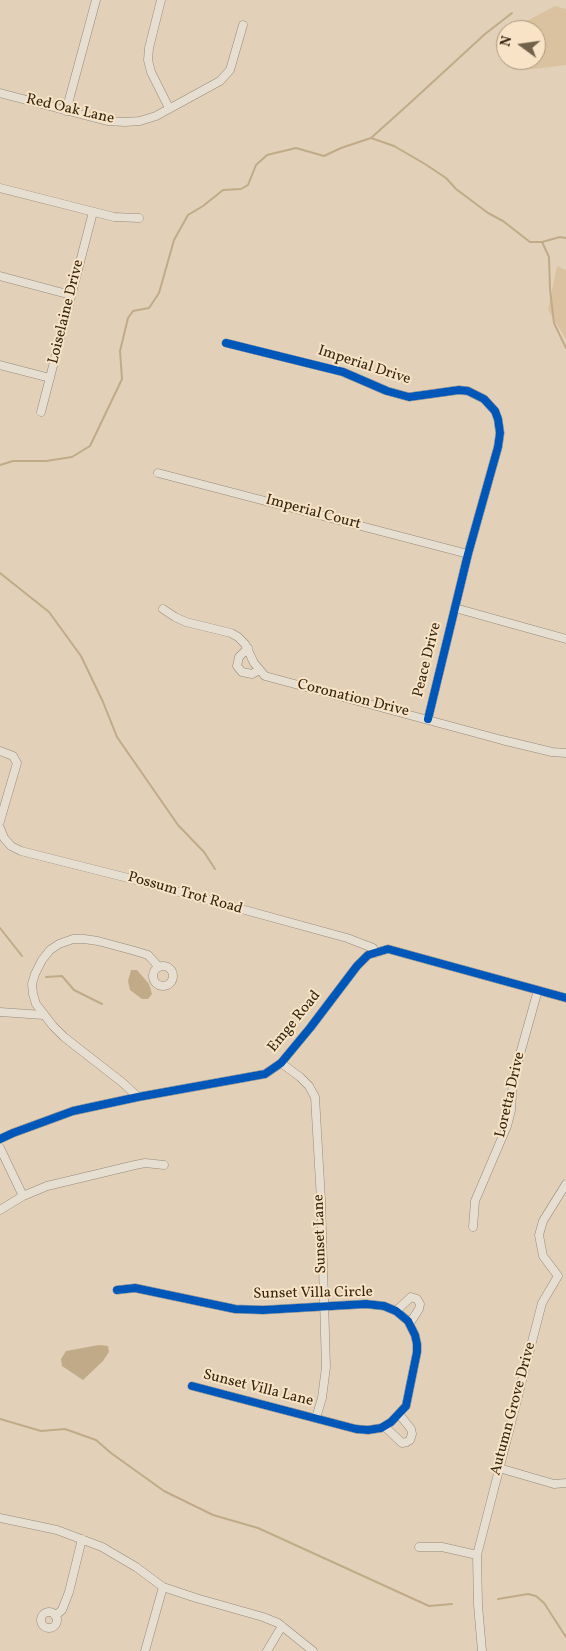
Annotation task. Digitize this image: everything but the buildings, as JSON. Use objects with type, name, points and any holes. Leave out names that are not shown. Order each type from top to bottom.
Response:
[{"type":"street","points":[[66,111],[96,0]]},
{"type":"street","points":[[161,0],[149,48],[148,60],[151,72],[169,108]]},
{"type":"street","name":"Red Oak Lane","points":[[0,93],[107,121],[126,122],[156,116],[220,81],[230,70],[243,25]]},
{"type":"street","points":[[0,188],[124,219],[139,218]]},
{"type":"street","name":"Loiselaine Drive","points":[[41,412],[93,212]]},
{"type":"street","points":[[0,276],[71,295]]},
{"type":"street","name":"Imperial Drive","points":[[226,343],[343,372],[409,397],[458,390],[468,391],[484,399],[495,411],[500,433],[498,447],[455,608]]},
{"type":"street","points":[[0,365],[50,378]]},
{"type":"street","name":"Imperial Court","points":[[158,473],[468,554]]},
{"type":"street","points":[[455,608],[566,639]]},
{"type":"street","name":"Peace Drive","points":[[428,719],[455,608]]},
{"type":"street","points":[[163,609],[186,622],[231,634],[246,644],[259,670]]},
{"type":"street","name":"Coronation Drive","points":[[248,648],[239,657],[237,666],[242,672],[252,674],[259,670],[265,676],[282,681],[502,740],[566,755]]},
{"type":"street","points":[[0,751],[13,756],[17,763],[0,821]]},
{"type":"street","name":"Possum Trot Road","points":[[0,828],[4,838],[11,846],[21,851],[128,878],[347,938],[373,948],[376,952]]},
{"type":"street","points":[[138,1097],[64,1037],[43,1015],[36,1004],[32,984],[42,960],[50,950],[67,941],[84,939],[122,947],[148,955],[159,967]]},
{"type":"street","points":[[376,952],[388,949],[566,998]]},
{"type":"street","name":"Emge Road","points":[[0,1139],[62,1114],[138,1097],[265,1074],[281,1063],[357,966],[368,956],[376,952]]},
{"type":"street","name":"Loretta Drive","points":[[473,1227],[475,1201],[508,1126],[513,1079],[538,990]]},
{"type":"street","points":[[0,1012],[43,1015]]},
{"type":"street","name":"Sunset Lane","points":[[281,1063],[309,1086],[315,1096],[326,1367],[322,1398],[316,1418]]},
{"type":"street","points":[[0,1148],[22,1196]]},
{"type":"street","points":[[0,1210],[22,1196],[47,1186],[135,1164],[164,1165]]},
{"type":"street","name":"Autumn Grove Drive","points":[[482,1651],[478,1605],[477,1555],[542,1303],[562,1277],[543,1256],[539,1236],[543,1221],[566,1184]]},
{"type":"street","name":"Sunset Villa Circle","points":[[117,1290],[135,1288],[149,1290],[235,1309],[263,1310],[366,1304],[384,1306],[396,1311],[410,1324]]},
{"type":"street","points":[[316,1418],[356,1429],[368,1430],[391,1422],[406,1406],[417,1352],[415,1335],[410,1324],[420,1304],[417,1299],[411,1297],[396,1311]]},
{"type":"street","name":"Sunset Villa Lane","points":[[192,1386],[316,1418]]},
{"type":"street","points":[[384,1426],[402,1443],[410,1440],[411,1429],[399,1414]]},
{"type":"street","points":[[499,1468],[554,1484],[566,1483]]},
{"type":"street","points":[[0,1518],[57,1530],[102,1547],[136,1567],[163,1587],[263,1617],[282,1626],[313,1651]]},
{"type":"street","points":[[55,1616],[62,1610],[69,1592],[82,1539]]},
{"type":"street","points":[[419,1547],[442,1547],[477,1555]]},
{"type":"street","points":[[145,1651],[163,1587]]},
{"type":"street","points":[[267,1651],[282,1626]]},
{"type":"shaded area","points":[[555,6],[566,9],[566,65],[546,67],[546,20],[528,20]]},
{"type":"shaded area","points":[[557,266],[566,270],[566,339],[548,310]]},
{"type":"shaded area","points":[[131,970],[137,970],[149,984],[152,994],[148,999],[142,999],[130,990],[128,981]]},
{"type":"shaded area","points":[[99,1345],[108,1346],[109,1352],[103,1361],[83,1380],[62,1366],[61,1359],[66,1351]]},
{"type":"waterway","points":[[0,465],[13,461],[46,461],[72,457],[90,446],[122,379],[120,351],[128,318],[133,311],[149,308],[159,293],[174,240],[188,215],[223,190],[241,189],[248,185],[256,165],[267,155],[296,148],[324,156],[371,138],[485,34],[512,13]]},
{"type":"waterway","points":[[371,138],[394,146],[425,164],[446,178],[456,189],[488,213],[503,221],[530,242],[542,242],[560,237],[566,238]]},
{"type":"waterway","points":[[542,242],[549,257],[554,323],[566,348]]},
{"type":"waterway","points":[[0,573],[49,612],[81,656],[117,737],[178,825],[204,852],[215,869]]},
{"type":"waterway","points":[[0,928],[22,956]]},
{"type":"waterway","points":[[46,977],[62,976],[74,990],[102,1004]]},
{"type":"waterway","points":[[0,1419],[41,1431],[65,1429],[96,1440],[164,1491],[213,1515],[258,1528],[429,1606],[452,1604]]},
{"type":"waterway","points":[[498,1599],[528,1594],[536,1596],[544,1603],[566,1637]]},
{"type":"cycle path","points":[[226,343],[343,372],[387,391],[409,397],[459,390],[468,391],[484,399],[495,411],[500,433],[498,447],[468,554],[428,719]]},
{"type":"cycle path","points":[[0,1139],[73,1111],[265,1074],[281,1063],[357,966],[368,955],[388,949],[566,998]]},
{"type":"cycle path","points":[[117,1290],[135,1288],[235,1309],[263,1310],[366,1304],[384,1306],[396,1311],[408,1321],[417,1344],[406,1406],[391,1422],[381,1428],[356,1429],[192,1386]]}]
